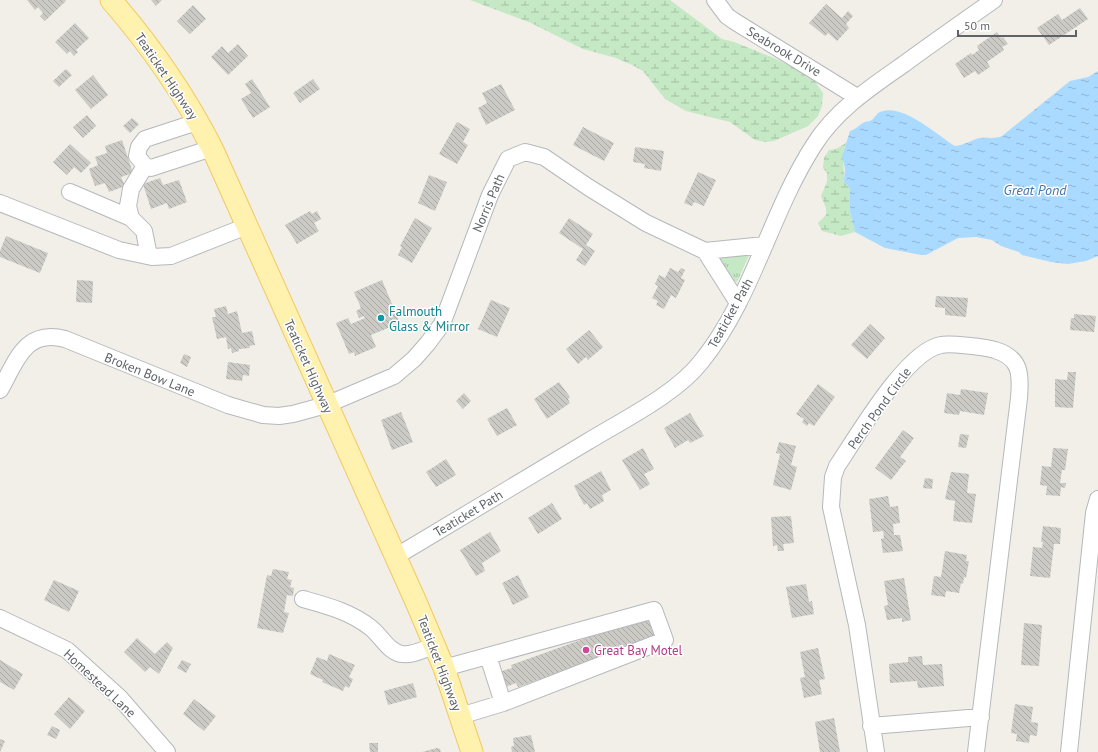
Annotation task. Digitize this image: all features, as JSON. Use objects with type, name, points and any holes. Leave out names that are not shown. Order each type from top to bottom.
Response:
[{"type":"main road","name":"Teaticket Highway","points":[[111,0],[155,54],[212,148],[444,668],[472,752]]},
{"type":"street","name":"Seabrook Drive","points":[[715,0],[727,16],[734,21],[857,97]]},
{"type":"street","name":"Teaticket Path","points":[[395,557],[644,408],[682,381],[701,363],[723,331],[738,303],[801,165],[815,143],[830,124],[857,97],[994,0]]},
{"type":"street","points":[[197,122],[145,139],[139,147],[137,156],[145,166],[151,168],[212,148]]},
{"type":"street","name":"Norris Path","points":[[326,405],[394,376],[414,360],[428,343],[442,324],[490,194],[508,159],[525,152],[544,157],[594,191],[646,223],[705,251]]},
{"type":"street","points":[[130,218],[128,206],[131,189],[145,166]]},
{"type":"street","points":[[70,192],[130,218],[144,230],[149,256]]},
{"type":"street","points":[[0,203],[119,250],[149,256],[171,256],[248,226]]},
{"type":"street","points":[[738,303],[705,251],[765,245]]},
{"type":"street","name":"Broken Bow Lane","points":[[0,390],[25,346],[34,340],[45,336],[57,337],[228,406],[263,416],[293,414],[326,405]]},
{"type":"street","name":"Perch Pond Circle","points":[[876,752],[857,625],[831,507],[833,477],[837,466],[886,394],[913,361],[927,350],[941,345],[991,349],[1008,354],[1016,363],[1019,372],[1020,389],[976,752]]},
{"type":"street","points":[[1069,752],[1094,513],[1098,499]]},
{"type":"street","points":[[303,599],[348,612],[372,628],[383,643],[392,650],[402,654],[411,654],[434,646]]},
{"type":"street","points":[[444,668],[654,610],[665,640],[503,703],[460,716]]},
{"type":"street","name":"Homestead Lane","points":[[0,618],[67,650],[120,698],[168,752]]},
{"type":"street","points":[[488,656],[503,703]]},
{"type":"street","points":[[871,726],[980,717]]},
{"type":"green space","points":[[470,0],[670,0],[722,39],[734,42],[774,58],[801,71],[808,78],[814,80],[823,93],[822,106],[818,116],[808,126],[774,141],[765,142],[755,140],[730,122],[686,111],[665,99],[643,71],[632,65],[616,58],[583,49],[531,23]]},
{"type":"green space","points":[[846,143],[843,153],[844,182],[850,188],[850,212],[855,232],[841,236],[822,231],[818,223],[826,215],[826,208],[821,196],[827,182],[827,173],[823,168],[824,158],[829,150],[836,149]]},
{"type":"green space","points":[[750,253],[737,282],[729,279],[714,255]]},
{"type":"water","name":"Great Pond","points":[[1098,71],[1098,256],[1086,261],[1068,264],[1051,262],[1022,255],[1019,252],[1001,246],[992,240],[976,237],[958,238],[926,255],[921,255],[885,248],[855,232],[850,212],[850,188],[844,182],[845,169],[842,156],[850,131],[864,122],[872,120],[878,113],[887,110],[897,111],[918,120],[955,146],[979,138],[999,137],[1070,81],[1088,77]]},
{"type":"building","points":[[27,0],[66,1],[45,21],[40,16],[43,13],[38,7],[35,10]]},
{"type":"building","points":[[151,0],[162,0],[156,6]]},
{"type":"building","points":[[826,4],[842,18],[848,11],[853,16],[846,24],[849,28],[837,41],[828,33],[825,36],[809,23]]},
{"type":"building","points":[[193,5],[206,19],[190,34],[177,21]]},
{"type":"building","points":[[1080,8],[1088,19],[1049,45],[1037,28],[1058,14],[1062,20]]},
{"type":"building","points":[[75,23],[89,38],[76,50],[78,52],[74,56],[70,51],[67,54],[55,42]]},
{"type":"building","points":[[997,32],[1008,44],[1002,47],[1004,50],[987,62],[990,67],[978,75],[975,71],[964,78],[955,64],[971,53],[972,55],[979,50],[977,46]]},
{"type":"building","points":[[238,44],[248,56],[228,75],[211,57],[222,46],[228,53]]},
{"type":"building","points":[[66,69],[72,75],[59,87],[53,81]]},
{"type":"building","points":[[93,75],[108,95],[91,109],[75,90]]},
{"type":"building","points":[[252,79],[270,107],[253,118],[241,99],[251,93],[245,84]]},
{"type":"building","points":[[313,79],[320,89],[300,103],[293,93]]},
{"type":"building","points":[[501,84],[515,110],[486,125],[478,108],[487,103],[482,93]]},
{"type":"building","points":[[87,115],[96,126],[83,138],[73,127]]},
{"type":"building","points":[[132,118],[139,124],[130,133],[123,126]]},
{"type":"building","points":[[457,122],[470,129],[463,142],[468,145],[457,164],[439,154]]},
{"type":"building","points":[[583,127],[614,143],[604,161],[573,145]]},
{"type":"building","points":[[122,140],[133,173],[121,177],[125,186],[109,192],[105,183],[95,186],[89,169],[98,165],[95,157],[107,153],[105,146]]},
{"type":"building","points":[[70,144],[91,163],[81,173],[74,167],[67,175],[53,162]]},
{"type":"building","points":[[635,147],[664,151],[661,171],[644,168],[645,164],[633,162]]},
{"type":"building","points":[[698,172],[716,180],[704,206],[694,202],[692,206],[684,203]]},
{"type":"building","points":[[429,175],[447,182],[435,211],[418,203]]},
{"type":"building","points":[[160,178],[163,185],[179,180],[187,202],[169,209],[167,203],[151,209],[143,184]]},
{"type":"building","points":[[310,211],[312,214],[317,211],[321,219],[314,223],[319,231],[297,244],[285,225]]},
{"type":"building","points":[[415,218],[432,228],[412,263],[398,255],[402,247],[400,246]]},
{"type":"building","points":[[569,218],[593,234],[586,245],[595,251],[585,266],[576,260],[583,249],[559,233]]},
{"type":"building","points":[[6,236],[48,253],[40,273],[0,257],[0,251]]},
{"type":"building","points":[[670,268],[678,272],[681,268],[685,270],[681,278],[685,280],[676,298],[671,295],[664,309],[656,305],[658,301],[652,298],[658,286],[655,284],[659,275],[665,278]]},
{"type":"building","points":[[77,280],[93,281],[92,303],[76,302]]},
{"type":"building","name":"Falmouth Glass & Mirror","points":[[382,280],[400,323],[371,335],[376,347],[355,356],[354,352],[349,354],[336,323],[348,318],[351,324],[365,318],[364,316],[359,318],[356,311],[361,308],[354,292]]},
{"type":"building","points":[[936,296],[968,298],[966,317],[945,315],[945,308],[935,307]]},
{"type":"building","points":[[491,300],[510,308],[497,337],[478,329]]},
{"type":"building","points":[[226,306],[228,314],[237,311],[242,333],[252,331],[255,345],[249,346],[250,348],[239,349],[239,351],[232,353],[231,348],[228,349],[226,337],[217,339],[212,317],[216,317],[214,309]]},
{"type":"building","points":[[1074,314],[1096,316],[1094,332],[1070,330],[1071,318],[1074,318]]},
{"type":"building","points":[[870,324],[885,338],[867,359],[851,345]]},
{"type":"building","points":[[589,330],[603,347],[588,360],[586,357],[578,364],[566,349]]},
{"type":"building","points":[[184,354],[191,357],[187,367],[180,363]]},
{"type":"building","points":[[228,362],[250,365],[249,376],[243,375],[242,381],[226,379]]},
{"type":"building","points":[[1068,372],[1076,372],[1073,408],[1055,407],[1055,379],[1067,380]]},
{"type":"building","points":[[559,382],[570,397],[568,399],[570,403],[547,419],[534,399]]},
{"type":"building","points":[[818,384],[835,397],[814,426],[809,423],[807,426],[802,422],[804,419],[796,414]]},
{"type":"building","points":[[961,389],[988,393],[984,415],[960,411],[959,415],[944,413],[947,393],[960,395]]},
{"type":"building","points":[[464,393],[471,401],[463,409],[456,401]]},
{"type":"building","points":[[507,408],[517,425],[497,436],[487,419]]},
{"type":"building","points":[[401,412],[413,442],[392,450],[381,420]]},
{"type":"building","points":[[690,413],[704,436],[690,443],[688,440],[675,448],[664,428]]},
{"type":"building","points":[[903,430],[914,438],[900,457],[906,461],[891,480],[875,468]]},
{"type":"building","points":[[960,434],[969,435],[966,448],[958,447]]},
{"type":"building","points":[[779,442],[796,446],[791,465],[797,467],[791,490],[773,485],[780,454],[776,453]]},
{"type":"building","points":[[643,448],[654,469],[644,474],[650,484],[640,490],[622,460]]},
{"type":"building","points":[[1053,448],[1068,449],[1065,470],[1062,470],[1060,483],[1066,483],[1065,488],[1061,487],[1060,496],[1046,495],[1047,486],[1040,485],[1042,466],[1051,467]]},
{"type":"building","points":[[446,459],[456,475],[436,487],[426,472]]},
{"type":"building","points":[[601,471],[611,490],[602,495],[604,501],[590,509],[587,503],[584,505],[574,486]]},
{"type":"building","points":[[951,472],[969,474],[967,493],[976,494],[972,523],[953,521],[955,501],[945,499]]},
{"type":"building","points":[[925,478],[933,479],[932,489],[923,488]]},
{"type":"building","points":[[888,496],[890,507],[898,506],[900,523],[893,524],[894,535],[900,535],[903,551],[883,553],[881,539],[884,538],[883,531],[873,532],[869,499]]},
{"type":"building","points":[[552,503],[562,519],[538,534],[528,518]]},
{"type":"building","points":[[791,516],[794,543],[783,544],[784,551],[778,551],[777,545],[773,546],[771,517]]},
{"type":"building","points":[[1043,526],[1061,528],[1060,544],[1054,544],[1050,578],[1030,576],[1033,547],[1042,548],[1043,542],[1041,542]]},
{"type":"building","points":[[490,532],[501,551],[482,563],[485,571],[476,576],[460,550]]},
{"type":"building","points":[[945,551],[967,555],[966,561],[969,561],[966,578],[964,577],[963,584],[961,583],[959,593],[946,591],[945,597],[931,595],[934,576],[941,577]]},
{"type":"building","points":[[273,569],[289,572],[287,579],[292,580],[290,587],[294,588],[293,596],[287,595],[284,612],[289,613],[283,633],[257,628],[267,575],[271,576]]},
{"type":"building","points":[[518,575],[529,597],[513,605],[502,583]]},
{"type":"building","points":[[904,578],[911,620],[902,622],[902,618],[887,620],[884,606],[888,605],[884,581]]},
{"type":"building","points":[[54,580],[79,591],[69,612],[44,600]]},
{"type":"building","points":[[806,584],[809,602],[812,601],[814,614],[792,618],[786,587]]},
{"type":"building","name":"Great Bay Motel","points":[[653,614],[661,636],[518,687],[516,683],[505,687],[499,672],[512,668],[511,665]]},
{"type":"building","points":[[1024,623],[1042,625],[1039,666],[1021,665]]},
{"type":"building","points":[[137,638],[155,654],[167,642],[173,648],[159,674],[150,667],[145,672],[124,652]]},
{"type":"building","points":[[818,648],[825,679],[819,680],[822,694],[804,698],[800,678],[805,677],[800,652]]},
{"type":"building","points":[[329,654],[355,665],[349,677],[353,679],[349,688],[345,686],[343,691],[322,682],[323,680],[310,674],[317,657],[327,661]]},
{"type":"building","points":[[922,656],[923,665],[942,664],[944,686],[918,688],[917,681],[890,683],[889,664],[908,662],[908,657]]},
{"type":"building","points":[[0,660],[23,674],[14,690],[0,682]]},
{"type":"building","points":[[182,660],[191,664],[186,673],[177,668]]},
{"type":"building","points":[[413,683],[417,697],[388,705],[384,691]]},
{"type":"building","points":[[69,697],[85,711],[70,729],[54,714]]},
{"type":"building","points":[[194,699],[216,716],[204,731],[183,714]]},
{"type":"building","points":[[1015,704],[1033,707],[1031,722],[1038,723],[1037,736],[1030,735],[1029,743],[1016,741],[1017,734],[1011,733]]},
{"type":"building","points":[[834,718],[840,752],[820,752],[815,722]]},
{"type":"building","points":[[52,726],[60,730],[56,739],[47,735]]},
{"type":"building","points":[[531,735],[535,752],[512,752],[511,747],[514,746],[513,738]]},
{"type":"building","points":[[0,739],[5,741],[0,752]]},
{"type":"building","points":[[369,743],[378,743],[378,752],[370,752]]},
{"type":"building","points":[[437,748],[440,749],[441,752],[422,752]]},
{"type":"place","name":"Falmouth Glass & Mirror","points":[[381,318]]},
{"type":"place","name":"Great Bay Motel","points":[[586,650]]}]
